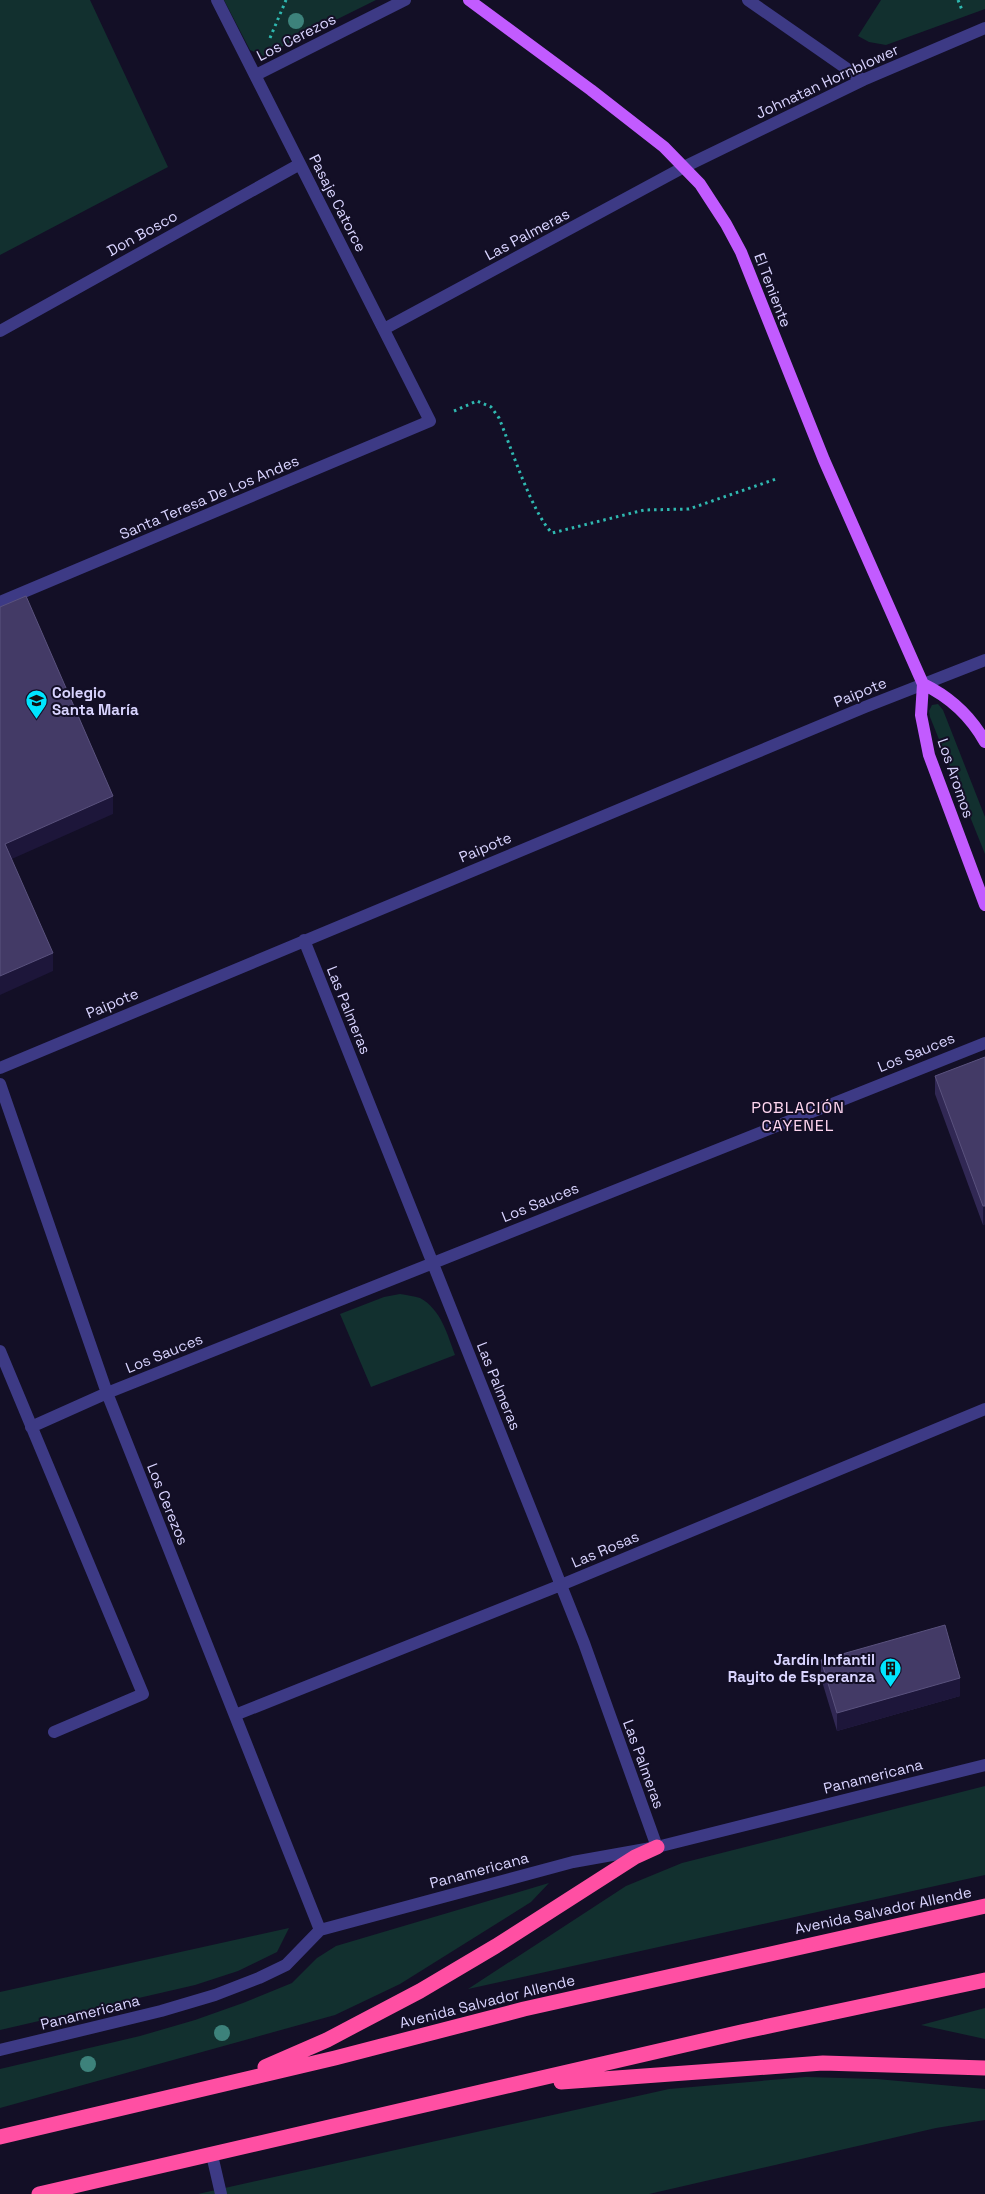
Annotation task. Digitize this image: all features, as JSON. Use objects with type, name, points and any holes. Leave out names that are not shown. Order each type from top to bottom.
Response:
[{"type":"highway","points":[[232,2082],[373,2017],[496,1946],[635,1857],[657,1847]]},
{"type":"highway","name":"Avenida Salvador Allende","points":[[0,2138],[335,2058],[533,2007],[985,1906]]},
{"type":"highway","points":[[39,2194],[741,2032],[985,1980]]},
{"type":"highway","points":[[515,2085],[823,2063],[985,2068]]},
{"type":"main road","name":"El Teniente","points":[[469,0],[592,90],[664,147],[684,167],[711,200],[741,252],[824,460],[923,684]]},
{"type":"main road","points":[[923,684],[939,692],[967,715],[985,742]]},
{"type":"main road","name":"Los Aromos","points":[[923,684],[922,716],[929,755],[985,906]]},
{"type":"street","name":"Pasaje Catorce","points":[[217,0],[430,421]]},
{"type":"street","name":"Los Cerezos","points":[[256,75],[404,0]]},
{"type":"street","points":[[748,0],[863,80]]},
{"type":"street","name":"Johnatan Hornblower","points":[[684,167],[863,80],[985,28]]},
{"type":"street","name":"Don Bosco","points":[[0,331],[300,164]]},
{"type":"street","name":"Las Palmeras","points":[[384,329],[684,167]]},
{"type":"street","name":"Santa Teresa De Los Andes","points":[[0,602],[430,421]]},
{"type":"street","name":"Paipote","points":[[0,1068],[304,940],[985,660]]},
{"type":"street","name":"Las Palmeras","points":[[304,940],[561,1585],[657,1847]]},
{"type":"street","name":"Los Sauces","points":[[32,1427],[107,1393],[985,1042]]},
{"type":"street","name":"Los Cerezos","points":[[0,1084],[107,1393],[320,1930]]},
{"type":"street","points":[[0,1351],[142,1694],[54,1732]]},
{"type":"street","name":"Las Rosas","points":[[235,1715],[561,1585],[985,1409]]},
{"type":"street","name":"Panamericana","points":[[0,2050],[161,2011],[215,1995],[286,1965],[320,1930],[573,1862],[657,1847],[985,1765]]},
{"type":"street","points":[[212,2155],[221,2194]]},
{"type":"path","points":[[430,421],[478,401],[491,407],[499,418],[536,509],[545,526],[552,533],[644,510],[689,509],[776,478]]},
{"type":"green space","points":[[0,0],[90,0],[168,167],[0,255]]},
{"type":"green space","points":[[224,0],[376,0],[263,56],[250,50]]},
{"type":"green space","points":[[881,0],[985,0],[985,9],[886,45],[869,42],[858,36]]},
{"type":"green space","points":[[938,704],[943,710],[985,817],[985,854],[930,717],[929,711],[932,705]]},
{"type":"green space","points":[[400,1294],[420,1298],[433,1309],[443,1324],[455,1355],[371,1387],[340,1314],[384,1297]]},
{"type":"green space","points":[[985,1786],[985,1875],[468,1989],[626,1886],[682,1863]]},
{"type":"green space","points":[[549,1883],[531,1902],[400,1984],[335,2015],[0,2108],[0,2069],[140,2036],[195,2020],[292,1983],[317,1958],[336,1946]]},
{"type":"green space","points":[[289,1928],[277,1952],[238,1971],[195,1985],[0,2030],[0,1992]]},
{"type":"green space","points":[[985,2008],[985,2039],[921,2025]]},
{"type":"green space","points":[[806,2077],[877,2079],[985,2089],[985,2120],[936,2128],[649,2194],[198,2194],[669,2089]]},
{"type":"building","name":"Colegio Santa María","points":[[26,596],[113,796],[5,844],[53,953],[0,976],[0,607]]},
{"type":"building","points":[[985,1057],[985,1206],[983,1206],[935,1076]]},
{"type":"building","name":"Jardín Infantil Rayito de Esperanza","points":[[945,1625],[960,1678],[837,1713],[821,1660]]},
{"type":"place","name":"Colegio Santa María","points":[[36,720]]},
{"type":"place","name":"Jardín Infantil Rayito de Esperanza","points":[[891,1687]]},
{"type":"district","name":"POBLACIÓN CAYENEL","points":[[798,1116]]}]
